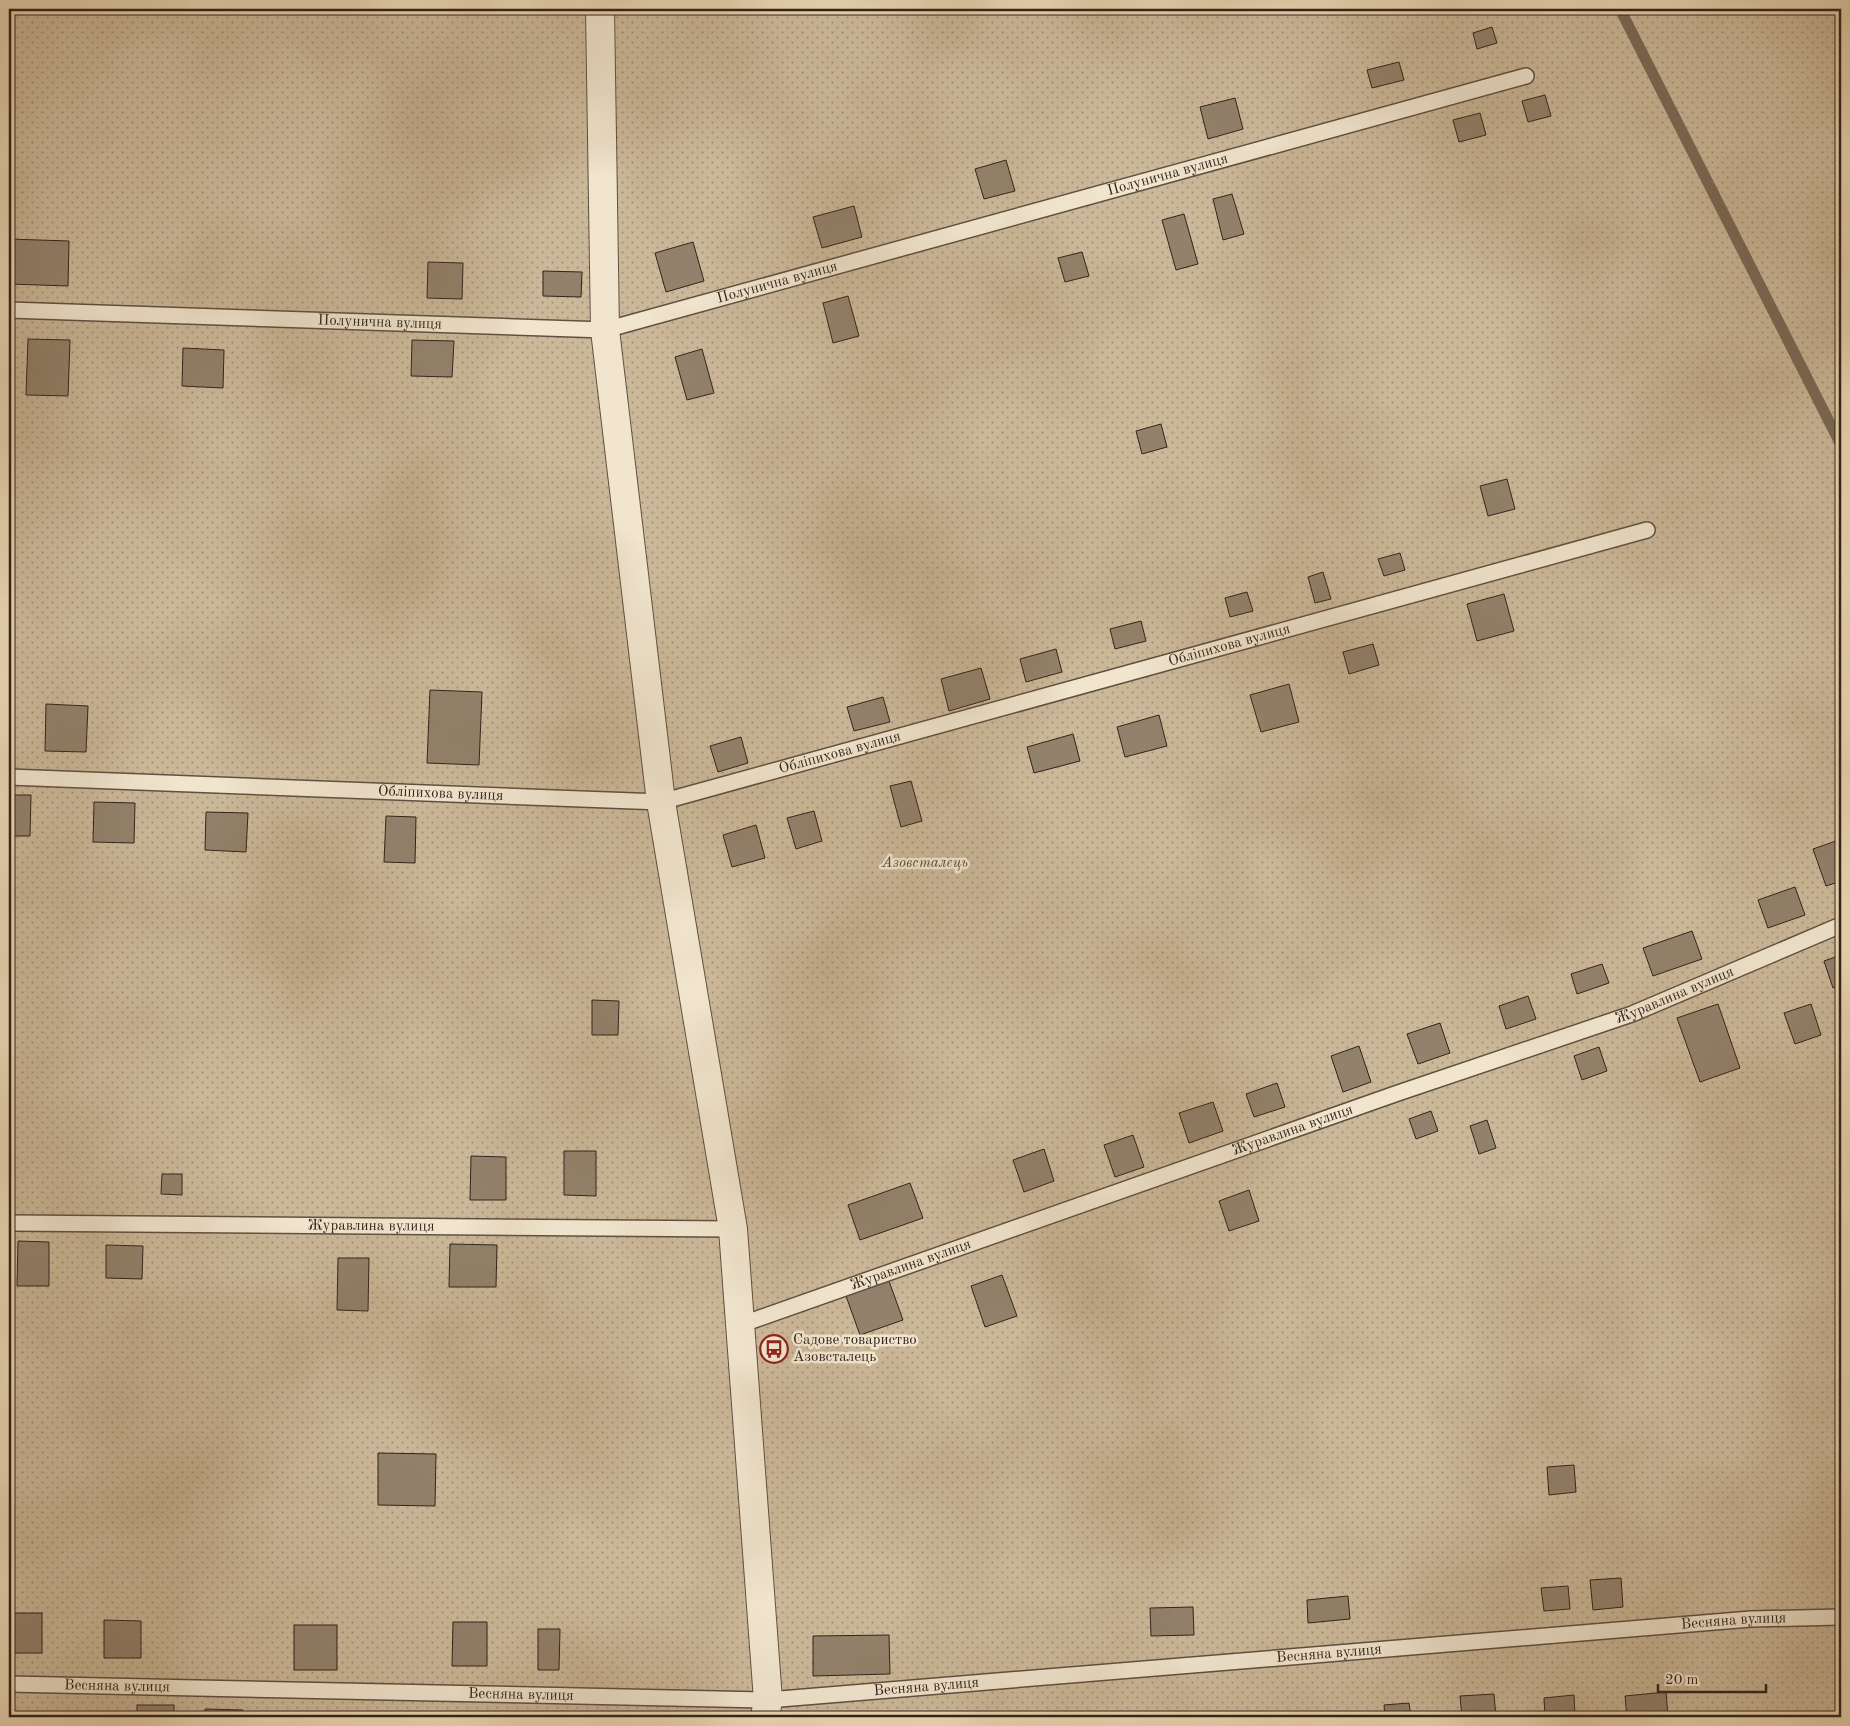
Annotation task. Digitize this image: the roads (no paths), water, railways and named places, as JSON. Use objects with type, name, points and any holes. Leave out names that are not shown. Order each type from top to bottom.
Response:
[{"type":"street","points":[[600,9],[605,330],[661,802],[733,1229],[767,1708]]},
{"type":"lane","name":"Полунична вулиця","points":[[9,310],[605,330],[1526,76]]},
{"type":"lane","name":"Обліпихова вулиця","points":[[9,777],[661,802],[1647,530]]},
{"type":"lane","name":"Журавлина вулиця","points":[[740,1325],[1398,1092],[1632,1014],[1841,926]]},
{"type":"lane","name":"Журавлина вулиця","points":[[9,1223],[733,1229]]},
{"type":"lane","name":"Весняна вулиця","points":[[9,1684],[767,1708],[1751,1619],[1841,1617]]},
{"type":"waterway","points":[[1620,9],[1841,445]]},
{"type":"place","name":"Садове товариство Азовсталець","points":[[774,1349]]},
{"type":"park label","name":"Азовсталець","points":[[925,863]]}]
